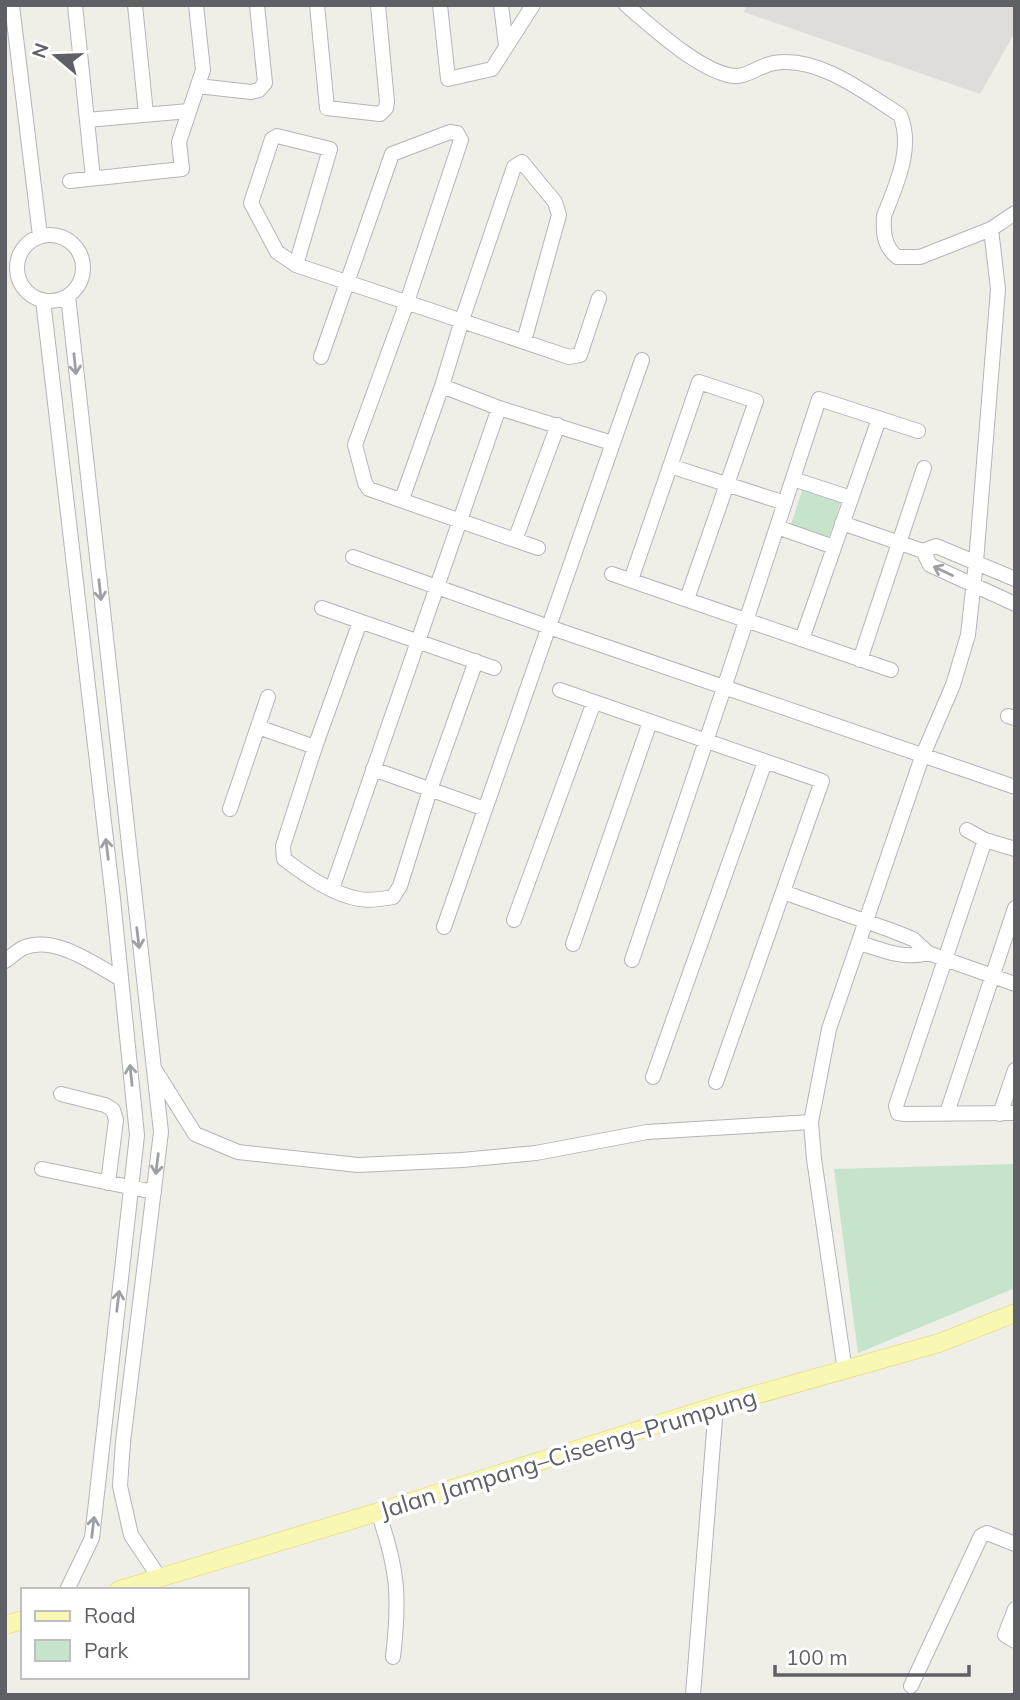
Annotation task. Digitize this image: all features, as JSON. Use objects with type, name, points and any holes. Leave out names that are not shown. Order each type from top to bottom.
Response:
[{"type":"main road","name":"Jalan Jampang–Ciseeng–Prumpung","points":[[125,1588],[716,1406],[939,1343],[1015,1313]]},
{"type":"street","points":[[12,5],[40,236]]},
{"type":"street","points":[[75,5],[93,178]]},
{"type":"street","points":[[135,5],[146,114]]},
{"type":"street","points":[[70,181],[182,169],[178,142],[203,71],[196,5]]},
{"type":"street","points":[[198,86],[251,92],[259,90],[265,83],[257,5]]},
{"type":"street","points":[[317,5],[327,108],[380,114],[386,108],[387,102],[378,5]]},
{"type":"street","points":[[440,5],[448,79],[492,69],[533,5]]},
{"type":"street","points":[[501,5],[506,46]]},
{"type":"street","points":[[626,5],[676,45],[723,74],[740,76],[771,63],[802,64],[834,74],[900,116],[906,135],[906,150],[883,226],[888,250],[897,257],[920,257],[991,229],[1015,213]]},
{"type":"street","points":[[87,120],[189,111]]},
{"type":"street","points":[[321,357],[393,154],[454,132],[461,139],[407,302],[355,445],[366,486],[538,548]]},
{"type":"street","points":[[296,265],[330,149],[277,136],[272,139],[251,203],[276,252],[296,265],[569,357],[580,355],[599,298]]},
{"type":"street","points":[[402,499],[514,167],[522,162],[555,202],[559,215],[524,341]]},
{"type":"street","points":[[845,1371],[812,1129],[829,1029],[922,757],[953,685],[968,635],[998,289],[991,229]]},
{"type":"street","points":[[54,234],[66,239],[76,248],[82,260],[82,274],[77,286],[68,296],[43,300],[12,281],[11,264],[29,242],[40,236],[54,234]]},
{"type":"street","points":[[68,296],[161,1132],[120,1486],[131,1535],[159,1577]]},
{"type":"street","points":[[43,300],[113,899],[137,1135],[92,1538],[68,1588]]},
{"type":"street","points":[[443,927],[642,360]]},
{"type":"street","points":[[631,580],[699,382],[756,401],[687,599]]},
{"type":"street","points":[[442,386],[499,408],[612,443]]},
{"type":"street","points":[[632,960],[818,399],[918,431]]},
{"type":"street","points":[[332,889],[499,408]]},
{"type":"street","points":[[803,639],[878,419]]},
{"type":"street","points":[[515,540],[558,425]]},
{"type":"street","points":[[670,466],[785,503]]},
{"type":"street","points":[[860,660],[924,468]]},
{"type":"street","points":[[793,479],[851,498]]},
{"type":"street","points":[[842,523],[923,551],[936,545],[1015,579]]},
{"type":"street","points":[[777,527],[834,547]]},
{"type":"street","points":[[923,551],[930,565],[1015,604]]},
{"type":"street","points":[[353,557],[922,757],[1015,787]]},
{"type":"street","points":[[612,574],[891,670]]},
{"type":"street","points":[[322,608],[494,668]]},
{"type":"street","points":[[360,622],[283,846],[284,859],[332,889],[358,899],[393,897],[400,886],[430,790],[476,661]]},
{"type":"street","points":[[560,690],[822,781],[716,1082]]},
{"type":"street","points":[[230,809],[268,697]]},
{"type":"street","points":[[514,920],[594,702]]},
{"type":"street","points":[[573,944],[650,722]]},
{"type":"street","points":[[258,727],[315,747]]},
{"type":"street","points":[[653,1077],[765,762]]},
{"type":"street","points":[[373,769],[485,809]]},
{"type":"street","points":[[967,830],[985,840],[1015,849]]},
{"type":"street","points":[[985,840],[895,1106],[898,1113],[904,1114],[1007,1114],[1015,1070]]},
{"type":"street","points":[[783,892],[913,939],[928,953],[1015,984]]},
{"type":"street","points":[[113,899],[133,893]]},
{"type":"street","points":[[947,1113],[990,976],[1015,908]]},
{"type":"street","points":[[860,943],[900,956],[928,953]]},
{"type":"street","points":[[5,961],[22,948],[49,944],[121,979]]},
{"type":"street","points":[[154,1068],[195,1134],[205,1139],[238,1152],[358,1165],[537,1153],[647,1132],[812,1129]]},
{"type":"street","points":[[61,1094],[105,1105],[113,1110],[116,1120],[108,1183]]},
{"type":"street","points":[[42,1169],[154,1192]]},
{"type":"street","points":[[693,1695],[716,1406]]},
{"type":"street","points":[[101,1439],[123,1442]]},
{"type":"street","points":[[378,1512],[390,1546],[397,1585],[393,1657]]},
{"type":"street","points":[[911,1686],[981,1536],[987,1533],[1015,1544]]},
{"type":"street","points":[[1015,1609],[1005,1635],[1015,1642]]},
{"type":"shaded area","points":[[747,5],[1015,5],[1015,32],[980,94],[744,12]]},
{"type":"green space","points":[[803,488],[841,501],[829,537],[791,524]]},
{"type":"green space","points":[[1015,1164],[1015,1288],[858,1353],[834,1169]]}]
